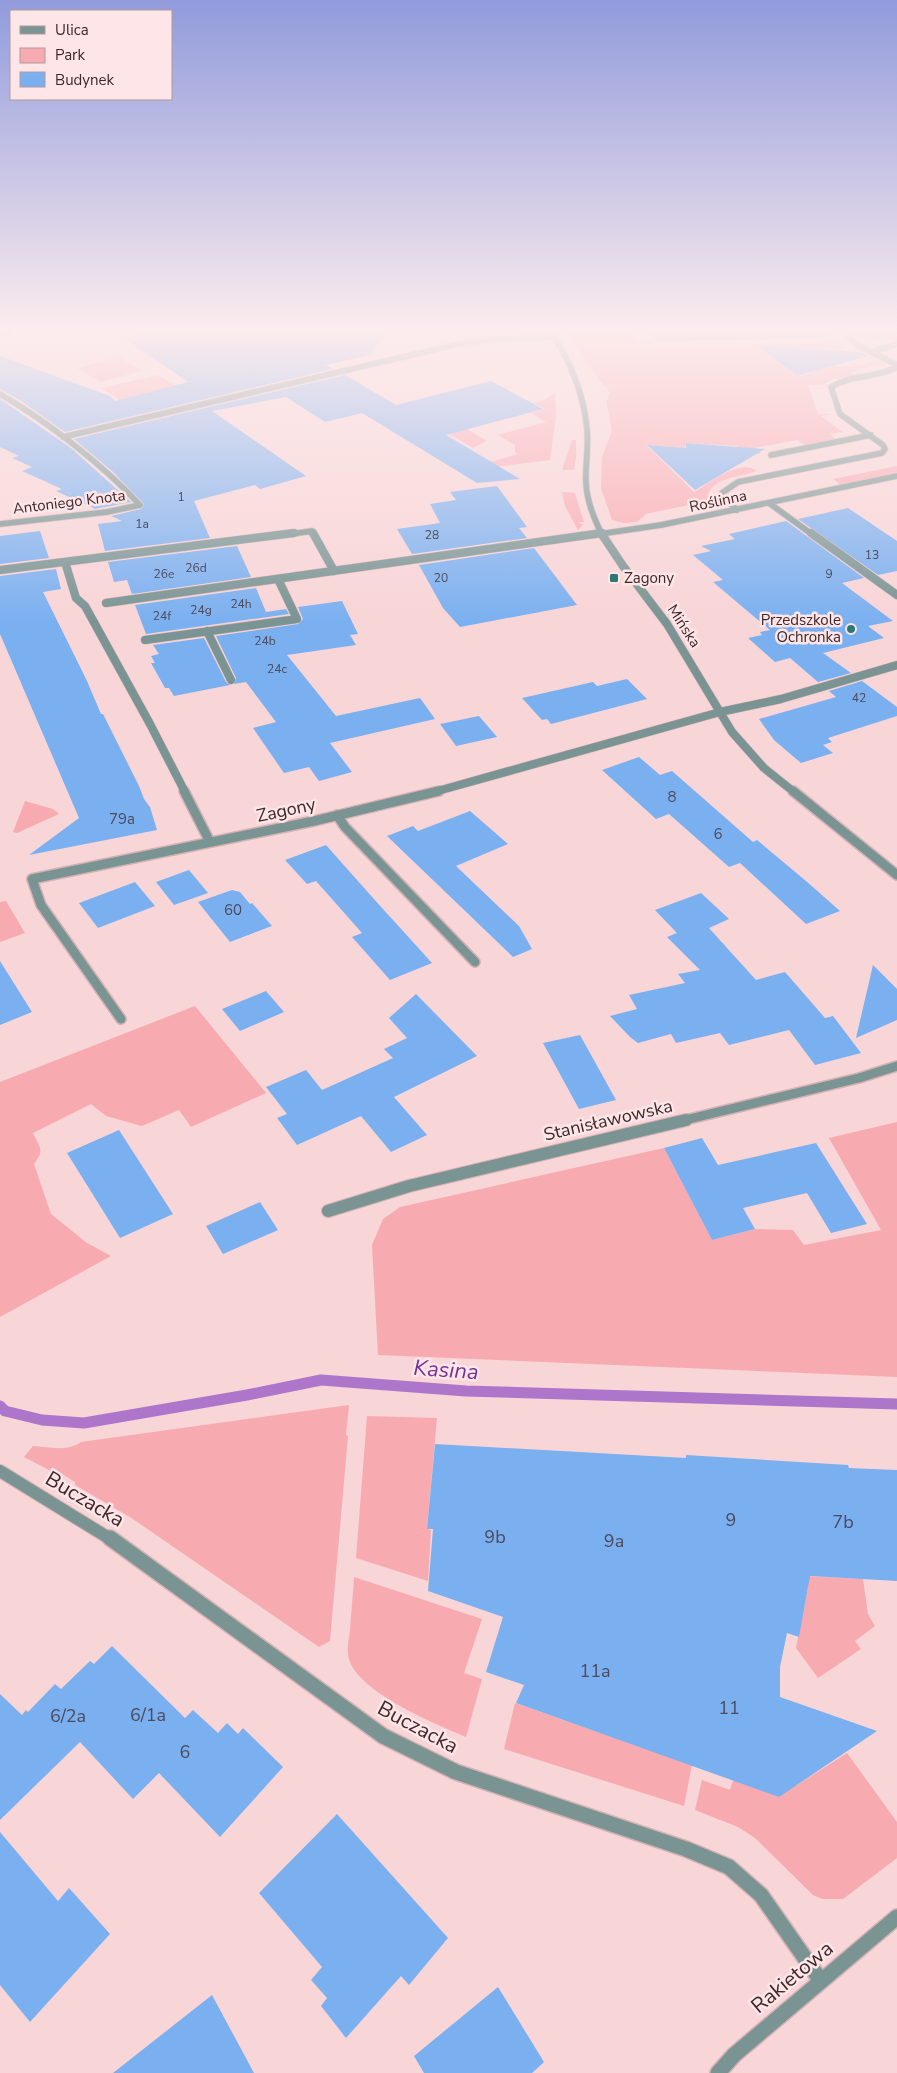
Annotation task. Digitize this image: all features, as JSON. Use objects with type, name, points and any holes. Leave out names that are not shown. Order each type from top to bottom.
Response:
[{"type":"street","points":[[51,429],[63,437],[98,429]]},
{"type":"street","name":"Mińska","points":[[587,429],[585,481],[588,502],[601,533],[613,552],[666,622],[742,745],[764,768],[897,875]]},
{"type":"street","points":[[737,510],[722,496],[722,493],[738,482],[882,453],[883,445],[861,429]]},
{"type":"street","points":[[771,455],[871,436]]},
{"type":"street","name":"Antoniego Knota","points":[[0,524],[107,512],[140,505],[127,491],[63,437]]},
{"type":"street","name":"Roślinna","points":[[106,603],[661,525],[897,476]]},
{"type":"street","points":[[769,503],[897,595]]},
{"type":"street","points":[[0,570],[312,531],[334,571]]},
{"type":"street","points":[[65,562],[76,598],[85,606],[150,724],[210,842]]},
{"type":"street","points":[[144,640],[297,619],[278,579]]},
{"type":"street","points":[[207,631],[230,680]]},
{"type":"street","name":"Zagony","points":[[121,1019],[41,905],[32,879],[337,816],[428,794],[720,712],[775,700],[897,665]]},
{"type":"street","points":[[337,816],[345,828],[475,962]]},
{"type":"street","name":"Stanisławowska","points":[[328,1211],[409,1186],[859,1078],[897,1066]]},
{"type":"street","name":"Buczacka","points":[[0,1471],[122,1546],[383,1736],[456,1772],[686,1849],[729,1867],[760,1895],[821,1982]]},
{"type":"street","name":"Rakietowa","points":[[718,2073],[734,2055],[897,1917]]},
{"type":"green space","points":[[440,429],[466,429],[487,441],[473,448]]},
{"type":"green space","points":[[521,429],[554,429],[550,460],[494,467],[491,462],[518,454],[515,452],[515,445],[498,435]]},
{"type":"green space","points":[[612,429],[839,429],[843,432],[830,434],[836,439],[805,445],[798,440],[754,448],[761,454],[738,452],[738,446],[686,443],[685,448],[646,445],[694,492],[725,473],[734,470],[750,468],[757,471],[729,478],[716,484],[708,494],[712,500],[646,514],[637,522],[624,523],[612,520],[601,488],[602,457]]},
{"type":"green space","points":[[572,440],[576,440],[574,470],[562,470]]},
{"type":"green space","points":[[897,466],[897,472],[841,485],[833,479]]},
{"type":"green space","points":[[562,492],[575,493],[584,522],[578,522],[583,525],[578,530],[565,506]]},
{"type":"green space","points":[[25,801],[53,809],[59,814],[17,833],[13,832]]},
{"type":"green space","points":[[6,901],[25,933],[0,942],[0,902]]},
{"type":"green space","points":[[195,1006],[266,1093],[191,1127],[179,1110],[142,1126],[106,1116],[91,1104],[33,1133],[40,1149],[34,1164],[51,1214],[87,1243],[111,1256],[0,1317],[0,1082]]},
{"type":"green space","points":[[897,1122],[897,1377],[378,1355],[372,1245],[383,1219],[400,1207],[664,1148],[712,1240],[755,1229],[793,1230],[804,1245],[881,1230],[829,1138]]},
{"type":"green space","points":[[349,1405],[330,1641],[319,1647],[130,1517],[75,1485],[75,1482],[54,1469],[51,1471],[24,1457],[33,1446],[64,1448],[81,1442]]},
{"type":"green space","points":[[367,1416],[437,1418],[427,1529],[431,1530],[428,1581],[356,1558]]},
{"type":"green space","points":[[805,1576],[863,1579],[868,1614],[875,1626],[855,1641],[861,1649],[818,1678],[796,1648],[808,1588]]},
{"type":"green space","points":[[354,1577],[482,1619],[464,1673],[482,1679],[466,1737],[416,1715],[379,1693],[363,1680],[353,1667],[348,1654],[348,1648]]},
{"type":"green space","points":[[515,1703],[692,1765],[684,1806],[504,1749]]},
{"type":"green space","points":[[847,1753],[897,1822],[897,1858],[843,1899],[822,1899],[813,1895],[755,1838],[738,1827],[695,1810],[702,1780],[730,1790],[733,1780],[780,1797],[783,1775],[797,1785]]},
{"type":"building","points":[[0,429],[43,429],[71,448],[131,502],[95,509],[56,491],[62,489],[22,471],[32,467],[12,458],[19,456],[0,447]]},
{"type":"building","points":[[60,429],[79,429],[65,432]]},
{"type":"building","points":[[117,429],[238,429],[306,476],[260,489],[255,485],[194,501],[210,538],[105,551],[98,524],[122,521],[111,516],[141,509],[144,504],[112,471],[74,439]]},
{"type":"building","points":[[388,429],[469,429],[446,435],[520,479],[477,483]]},
{"type":"building","points":[[686,443],[765,449],[695,490],[647,445],[686,448]]},
{"type":"building","points":[[497,486],[527,527],[519,528],[527,538],[412,554],[397,529],[440,523],[430,504],[456,500],[450,492]]},
{"type":"building","points":[[848,508],[897,541],[897,571],[878,575],[798,519]]},
{"type":"building","points":[[786,521],[864,578],[842,583],[893,621],[868,626],[884,638],[823,653],[851,673],[818,682],[790,658],[775,662],[748,638],[762,635],[760,632],[770,630],[713,582],[723,580],[693,555],[711,551],[701,546],[735,539],[729,534]]},
{"type":"building","points":[[40,531],[49,558],[0,564],[0,536]]},
{"type":"building","points":[[237,546],[251,577],[132,594],[127,580],[114,582],[108,562]]},
{"type":"building","points":[[534,548],[577,605],[460,627],[443,608],[419,565]]},
{"type":"building","points":[[56,569],[61,589],[43,592],[87,681],[101,714],[103,714],[144,799],[150,807],[157,830],[29,855],[79,818],[0,634],[0,576]]},
{"type":"building","points":[[256,588],[266,612],[286,609],[289,614],[146,634],[135,605]]},
{"type":"building","points":[[342,601],[358,634],[350,635],[356,645],[287,655],[336,716],[420,698],[435,719],[330,743],[352,772],[319,781],[309,767],[284,773],[253,728],[276,722],[246,682],[234,684],[236,678],[216,636],[298,624],[303,619],[298,607]]},
{"type":"building","points":[[204,638],[226,682],[230,685],[174,696],[169,688],[165,688],[151,663],[155,663],[151,656],[159,654],[153,645]]},
{"type":"building","points":[[627,679],[647,699],[551,724],[547,719],[542,720],[522,698],[593,682],[597,686]]},
{"type":"building","points":[[862,681],[897,707],[897,716],[828,738],[832,742],[823,745],[833,753],[801,763],[774,740],[759,719],[836,697],[829,691]]},
{"type":"building","points":[[479,716],[497,737],[456,746],[440,724]]},
{"type":"building","points":[[639,757],[660,775],[672,771],[753,842],[757,840],[840,911],[806,924],[740,863],[729,867],[669,814],[656,819],[602,770]]},
{"type":"building","points":[[470,811],[508,844],[456,866],[519,926],[532,949],[513,957],[387,836],[413,826],[418,831]]},
{"type":"building","points":[[326,845],[432,963],[390,980],[352,937],[362,933],[316,881],[307,884],[285,860]]},
{"type":"building","points":[[189,870],[208,893],[174,905],[156,882]]},
{"type":"building","points":[[135,882],[155,906],[98,928],[79,903]]},
{"type":"building","points":[[232,890],[240,892],[272,926],[230,942],[198,902]]},
{"type":"building","points":[[701,893],[729,919],[709,928],[756,980],[785,972],[825,1018],[833,1016],[861,1053],[815,1065],[789,1030],[729,1045],[720,1033],[676,1043],[671,1034],[638,1043],[630,1037],[610,1016],[637,1009],[629,995],[685,983],[678,974],[700,970],[667,937],[677,933],[655,910]]},
{"type":"building","points":[[0,961],[32,1012],[0,1025]]},
{"type":"building","points":[[873,965],[897,989],[897,1020],[856,1038]]},
{"type":"building","points":[[266,991],[284,1012],[240,1031],[222,1009]]},
{"type":"building","points":[[416,994],[477,1056],[394,1097],[427,1135],[391,1152],[361,1116],[297,1145],[277,1118],[287,1114],[266,1087],[306,1070],[322,1090],[393,1058],[384,1049],[407,1038],[389,1018]]},
{"type":"building","points":[[580,1035],[616,1100],[579,1109],[543,1043]]},
{"type":"building","points":[[119,1130],[173,1214],[120,1238],[67,1153]]},
{"type":"building","points":[[702,1138],[718,1165],[816,1143],[867,1224],[831,1233],[807,1193],[743,1208],[755,1229],[712,1240],[664,1148]]},
{"type":"building","points":[[260,1202],[278,1230],[223,1254],[206,1226]]},
{"type":"building","points":[[435,1444],[686,1458],[686,1455],[848,1465],[849,1468],[897,1470],[897,1581],[810,1576],[799,1637],[787,1633],[780,1667],[780,1697],[877,1731],[779,1797],[516,1703],[524,1685],[486,1672],[503,1617],[428,1591],[433,1529],[427,1529]]},
{"type":"building","points":[[112,1646],[185,1718],[193,1710],[218,1733],[227,1723],[238,1734],[243,1728],[283,1767],[220,1837],[159,1773],[133,1799],[80,1742],[0,1820],[0,1694],[22,1715],[26,1710],[28,1712],[55,1684],[61,1689],[90,1661],[94,1664]]},
{"type":"building","points":[[337,1814],[448,1938],[409,1985],[401,1976],[346,2038],[321,2006],[327,1998],[311,1980],[322,1967],[259,1893]]},
{"type":"building","points":[[0,1832],[58,1901],[69,1888],[110,1934],[30,2022],[0,1985]]},
{"type":"building","points":[[498,1987],[544,2062],[532,2073],[424,2073],[414,2056]]},
{"type":"building","points":[[212,1995],[254,2073],[113,2073]]},
{"type":"waterway","name":"Kasina","points":[[0,1406],[5,1411],[42,1420],[84,1423],[247,1395],[321,1380],[466,1391],[897,1404]]},
{"type":"place","name":"Zagony","points":[[614,578]]},
{"type":"place","name":"Przedszkole Ochronka","points":[[851,629]]}]
